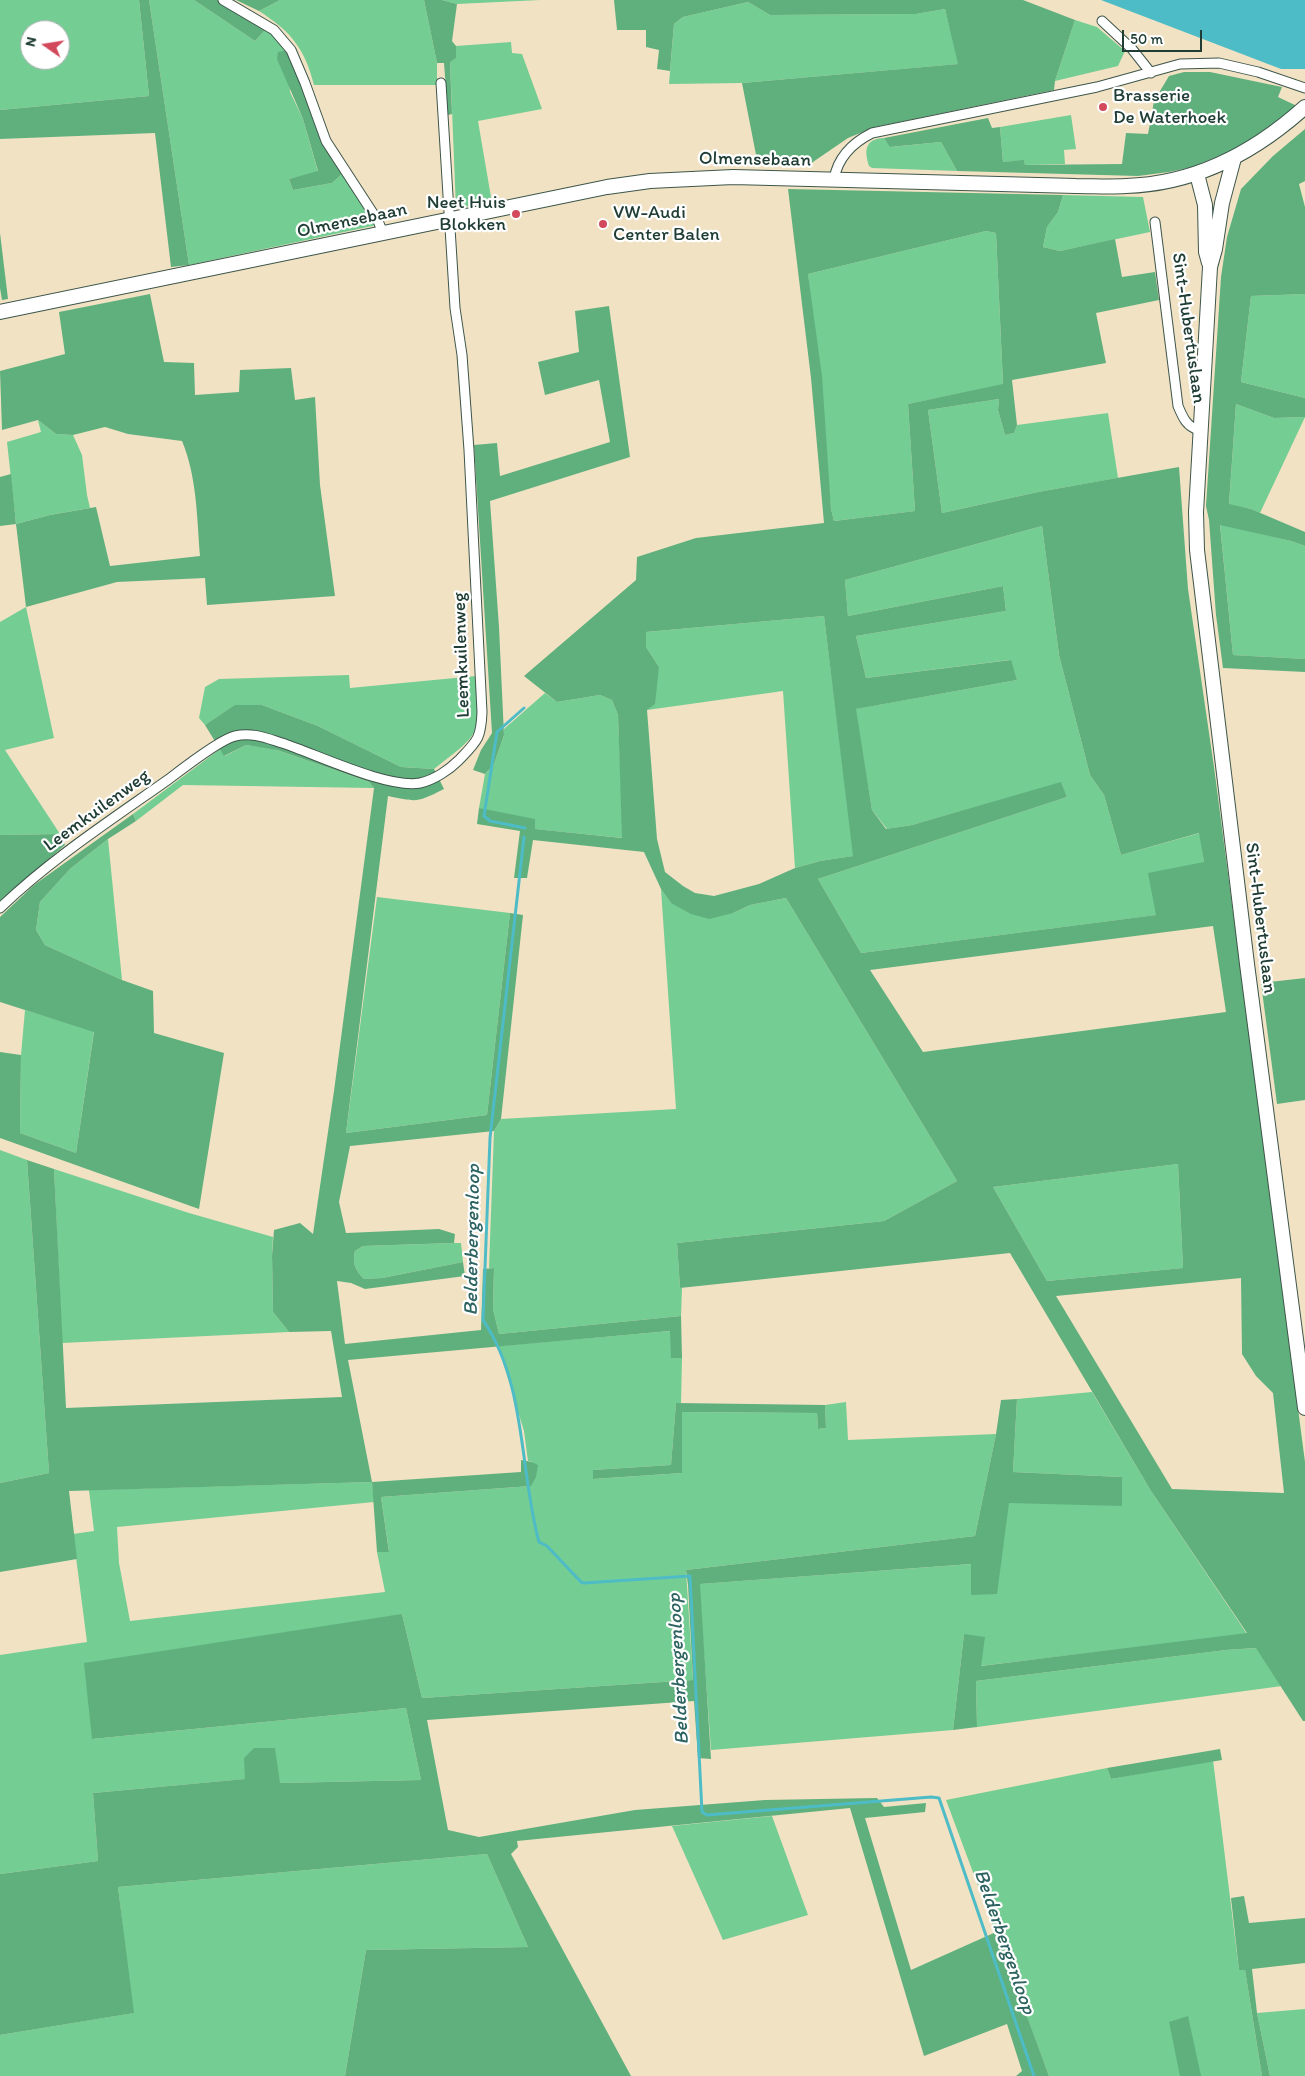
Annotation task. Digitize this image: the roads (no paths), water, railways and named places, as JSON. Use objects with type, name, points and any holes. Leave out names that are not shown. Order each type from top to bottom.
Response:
[{"type":"street","points":[[223,0],[274,30],[291,50],[326,140],[384,233]]},
{"type":"street","points":[[1102,21],[1132,49],[1151,73]]},
{"type":"street","name":"Olmensebaan","points":[[834,179],[836,166],[845,153],[860,139],[872,134],[1097,87],[1180,64],[1219,64],[1258,72],[1305,88]]},
{"type":"street","name":"Leemkuilenweg","points":[[0,908],[30,879],[195,760],[232,736],[251,733],[384,780],[419,783],[434,778],[455,764],[474,745],[481,733],[482,712],[469,450],[462,355],[455,308],[441,83]]},
{"type":"street","name":"Olmensebaan","points":[[0,312],[650,180],[733,177],[1126,186],[1151,184],[1197,174],[1234,158],[1275,133],[1305,107]]},
{"type":"street","name":"Sint-Hubertuslaan","points":[[1234,158],[1222,203],[1215,249],[1210,267],[1199,430],[1196,512],[1200,587],[1305,1408]]},
{"type":"street","name":"Sint-Hubertuslaan","points":[[1197,174],[1205,205],[1206,252],[1210,267]]},
{"type":"street","name":"Sint-Hubertuslaan","points":[[1155,222],[1178,406],[1182,418],[1191,428],[1199,430]]},
{"type":"water","points":[[1101,0],[1305,0],[1305,69],[1281,69]]},
{"type":"waterway","name":"Belderbergenloop","points":[[524,708],[497,732],[484,816],[490,821],[525,828]]},
{"type":"waterway","name":"Belderbergenloop","points":[[524,837],[490,1138],[483,1320],[497,1345],[508,1372],[515,1400],[528,1486],[539,1542],[547,1546],[584,1583],[690,1576],[702,1812],[707,1815],[931,1797],[939,1798],[1034,2076]]},
{"type":"place","name":"Brasserie De Waterhoek","points":[[1103,107]]},
{"type":"place","name":"Neet Huis Blokken","points":[[516,214]]},
{"type":"place","name":"VW-Audi Center Balen","points":[[603,224]]}]
